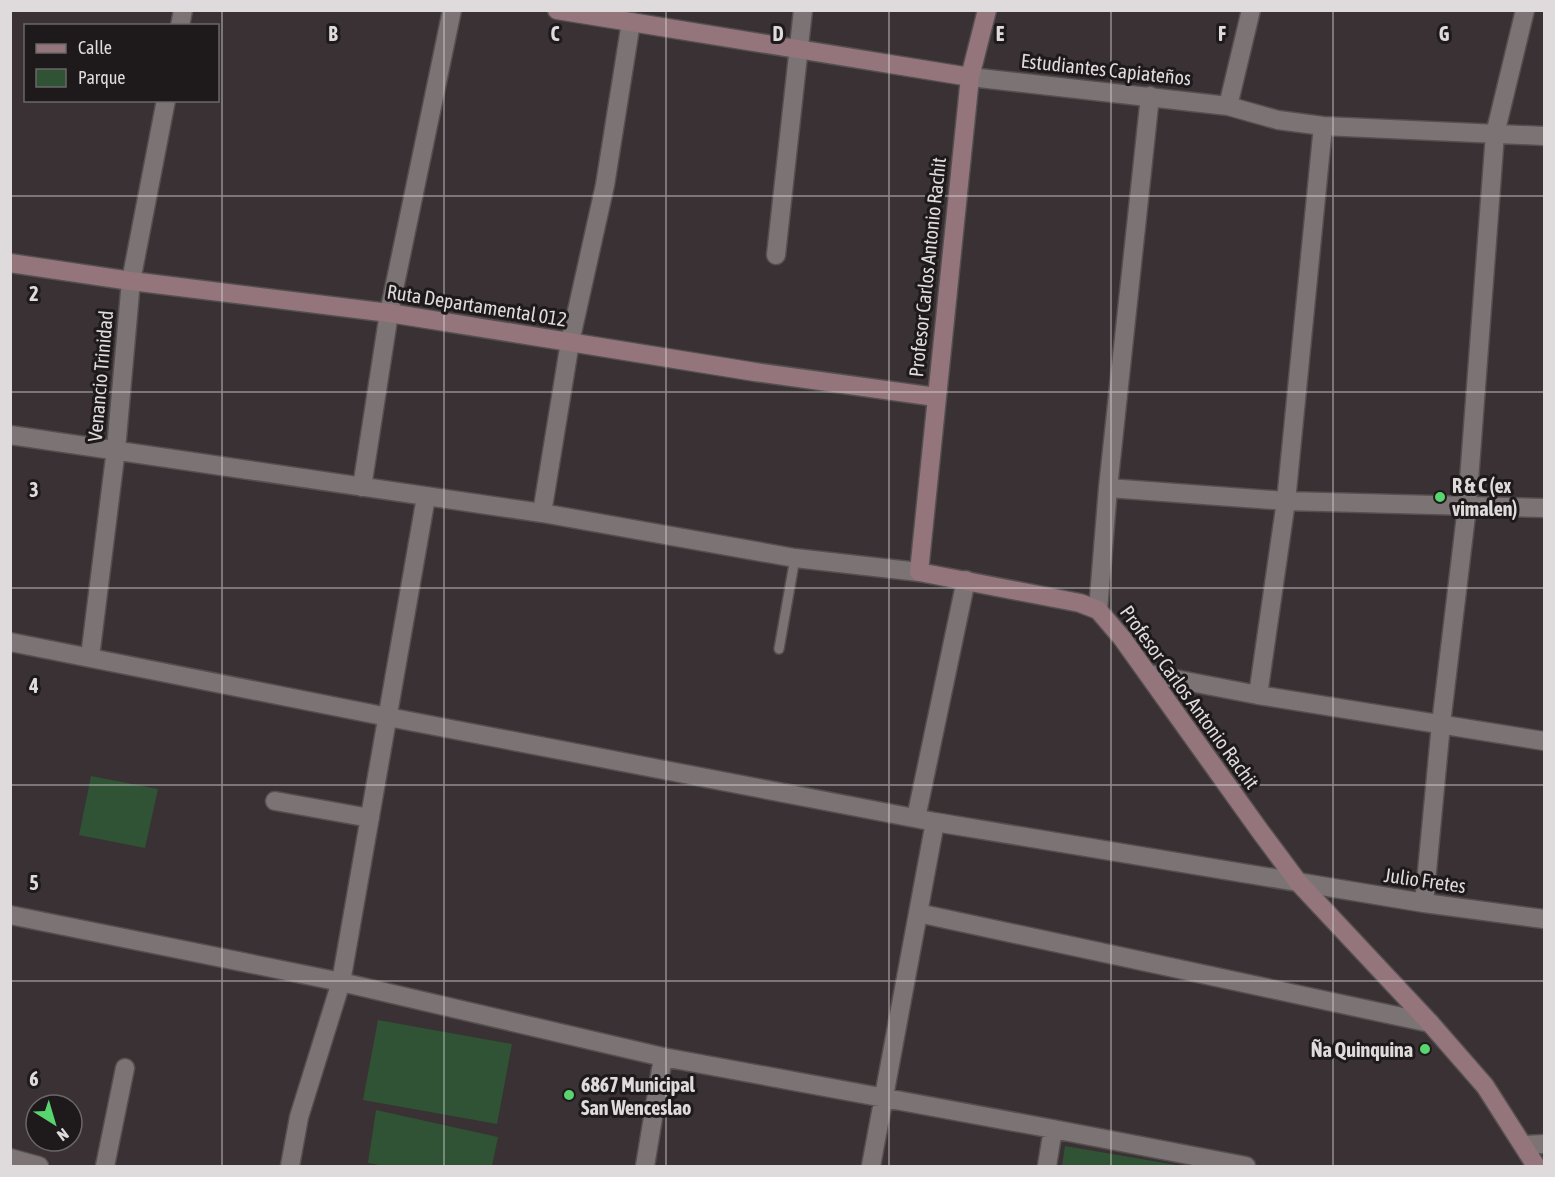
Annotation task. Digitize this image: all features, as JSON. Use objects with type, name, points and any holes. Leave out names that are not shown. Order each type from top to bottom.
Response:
[{"type":"main road","name":"Estudiantes Capiateños","points":[[558,10],[970,77]]},
{"type":"main road","name":"Profesor Carlos Antonio Rachit","points":[[987,10],[970,77],[919,572],[1080,603],[1098,610],[1149,674],[1253,822],[1299,882],[1430,1023],[1485,1086],[1536,1167]]},
{"type":"main road","name":"Ruta Departamental 012","points":[[10,263],[131,281],[389,313],[755,372],[936,397]]},
{"type":"street","points":[[362,487],[389,313],[452,10]]},
{"type":"street","points":[[776,255],[803,10]]},
{"type":"street","points":[[1228,106],[1251,10]]},
{"type":"street","points":[[1424,903],[1441,724],[1467,507],[1495,134],[1525,10]]},
{"type":"street","points":[[542,513],[570,342],[605,185],[631,22]]},
{"type":"street","name":"Estudiantes Capiateños","points":[[970,77],[1228,106],[1278,120],[1323,126],[1545,136]]},
{"type":"street","points":[[1098,610],[1108,488],[1150,96]]},
{"type":"street","name":"Venancio Trinidad","points":[[90,657],[116,449],[131,281],[166,102]]},
{"type":"street","points":[[1258,695],[1286,501],[1323,126]]},
{"type":"street","points":[[10,435],[542,513],[795,558],[919,572]]},
{"type":"street","points":[[1108,488],[1286,501],[1545,508]]},
{"type":"street","points":[[290,1167],[299,1117],[341,982],[426,497]]},
{"type":"street","points":[[916,818],[966,580]]},
{"type":"street","name":"Julio Fretes","points":[[10,642],[935,822],[1424,903],[1545,919]]},
{"type":"street","points":[[1149,674],[1258,695],[1545,741]]},
{"type":"street","points":[[275,801],[370,818]]},
{"type":"street","points":[[871,1167],[935,822]]},
{"type":"street","points":[[918,913],[1430,1023]]},
{"type":"street","points":[[10,915],[341,982],[663,1058],[1053,1129],[1238,1166]]},
{"type":"street","points":[[645,1167],[663,1058]]},
{"type":"street","points":[[105,1167],[125,1068]]},
{"type":"street","points":[[1047,1167],[1053,1129]]},
{"type":"street","points":[[1524,1145],[1545,1144]]},
{"type":"street","points":[[10,1158],[39,1167]]},
{"type":"lane","points":[[779,649],[795,558]]},
{"type":"green space","points":[[91,776],[158,789],[145,848],[79,835]]},
{"type":"green space","points":[[378,1020],[512,1044],[497,1124],[363,1100]]},
{"type":"green space","points":[[376,1110],[498,1137],[492,1166],[385,1166],[368,1163]]},
{"type":"green space","points":[[1065,1146],[1182,1166],[1062,1166]]},
{"type":"place","name":"R & C (ex vimalen)","points":[[1440,497]]},
{"type":"place","name":"Ña Quinquina","points":[[1425,1049]]},
{"type":"place","name":"6867 Municipal San Wenceslao","points":[[569,1095]]}]
